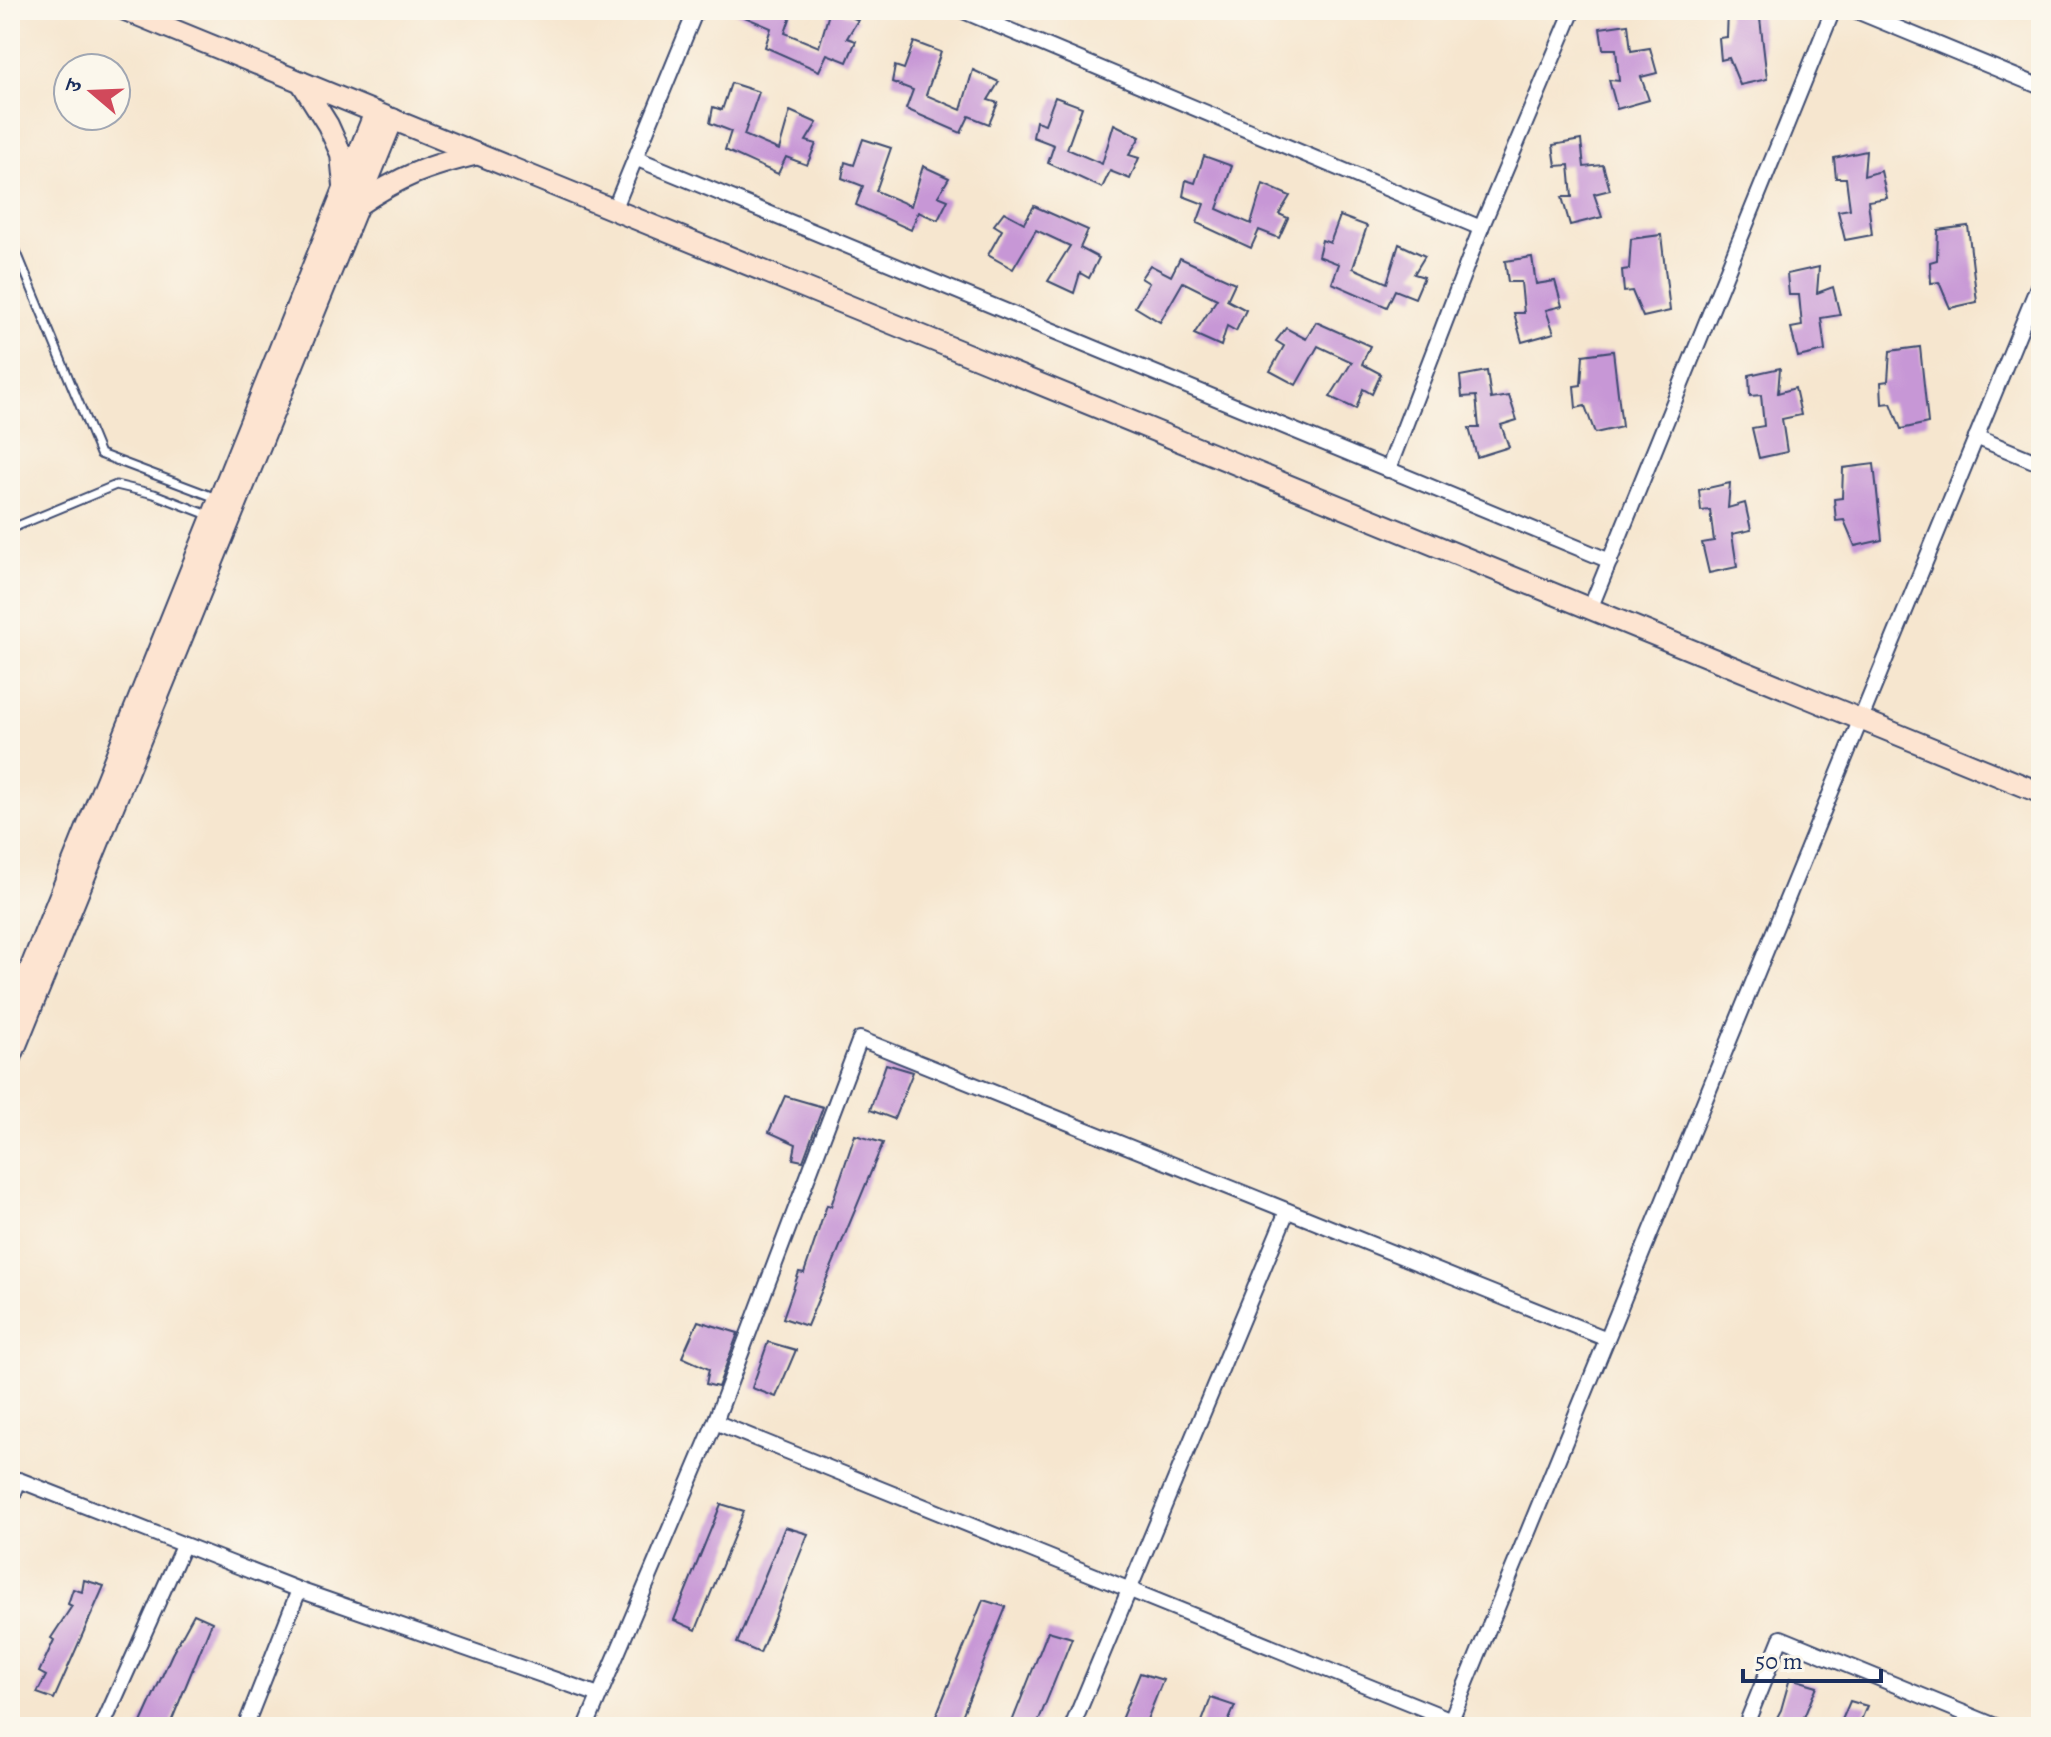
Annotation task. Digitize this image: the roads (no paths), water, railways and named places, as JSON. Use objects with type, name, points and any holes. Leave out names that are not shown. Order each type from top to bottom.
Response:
[{"type":"street","points":[[125,10],[2041,793]]},
{"type":"street","points":[[614,210],[696,10]]},
{"type":"street","points":[[961,10],[1481,228]]},
{"type":"street","points":[[1388,470],[1481,228],[1573,10]]},
{"type":"street","points":[[1590,609],[1833,10]]},
{"type":"street","points":[[1854,10],[2041,87]]},
{"type":"street","points":[[10,1019],[217,508],[351,197],[341,154],[328,125],[301,82]]},
{"type":"street","points":[[10,1060],[384,116]]},
{"type":"street","points":[[351,197],[427,167],[478,154]]},
{"type":"street","points":[[635,158],[1610,561]]},
{"type":"street","points":[[1451,1720],[2041,279]]},
{"type":"street","points":[[1976,437],[2041,464]]},
{"type":"street","points":[[586,1727],[715,1422],[860,1039],[1607,1339]]},
{"type":"street","points":[[1072,1727],[1287,1211]]},
{"type":"street","points":[[715,1422],[1469,1727]]},
{"type":"street","points":[[10,1502],[19,1480],[299,1590],[599,1695]]},
{"type":"street","points":[[102,1727],[183,1546]]},
{"type":"street","points":[[245,1727],[299,1590]]},
{"type":"street","points":[[1745,1727],[1781,1638],[1998,1727]]},
{"type":"lane","points":[[10,236],[100,454],[217,508]]},
{"type":"lane","points":[[10,529],[116,485],[217,508]]}]
